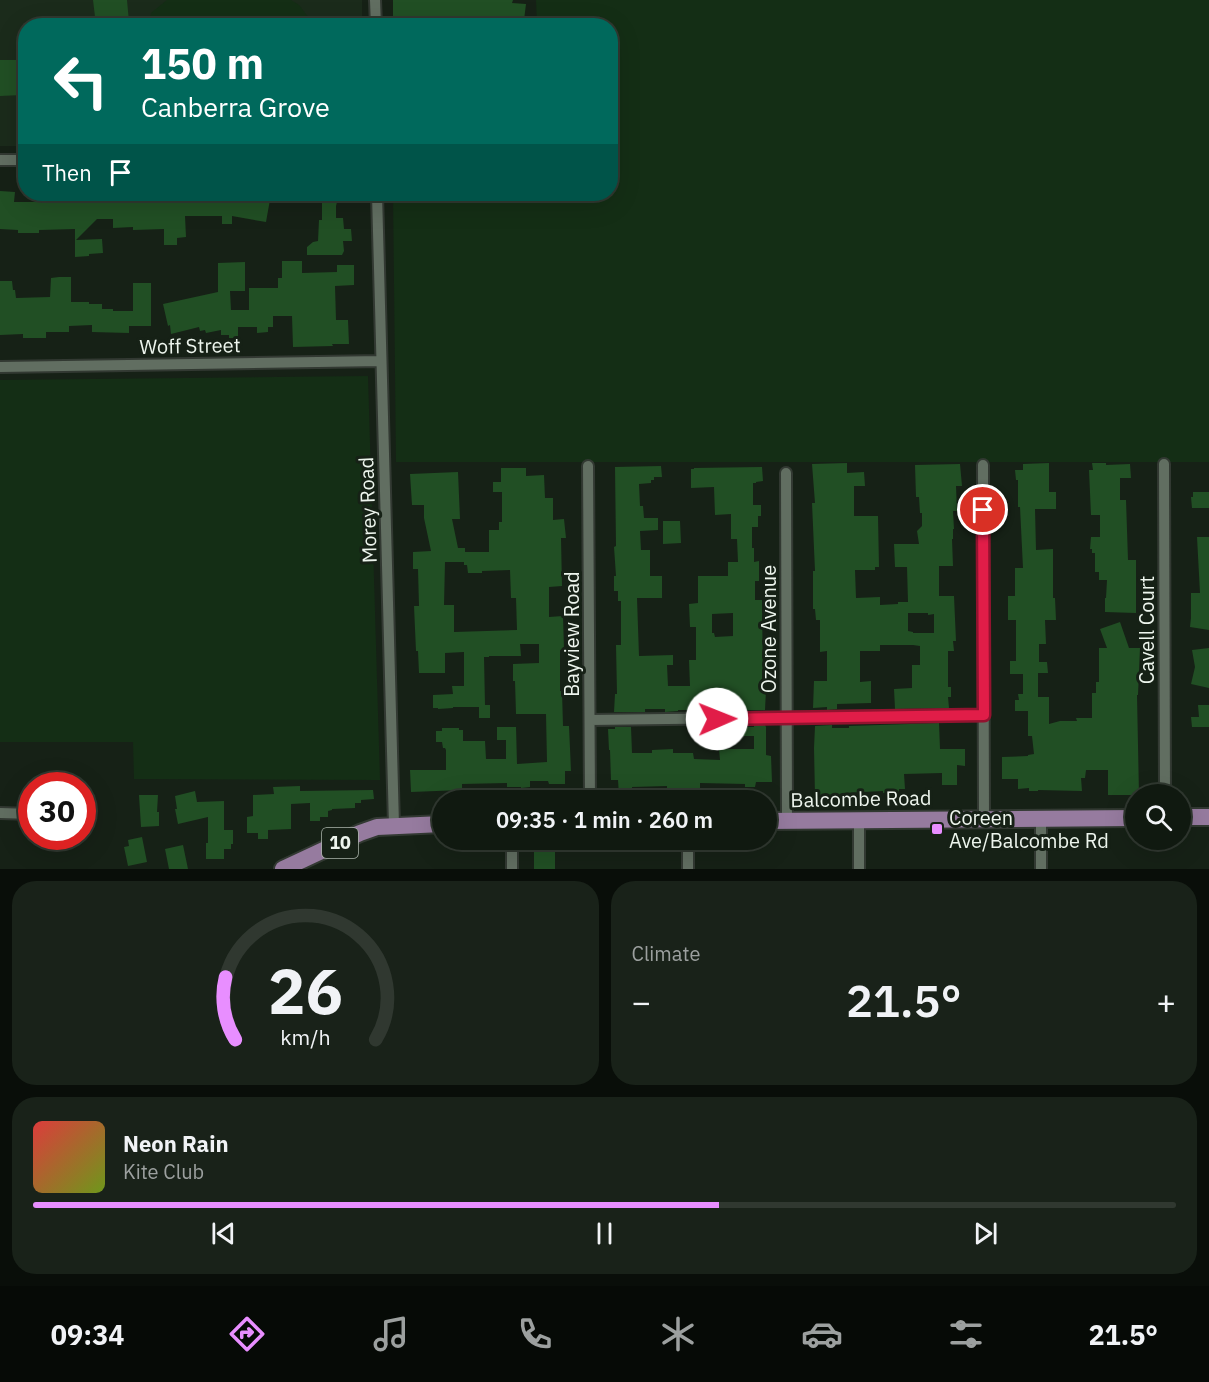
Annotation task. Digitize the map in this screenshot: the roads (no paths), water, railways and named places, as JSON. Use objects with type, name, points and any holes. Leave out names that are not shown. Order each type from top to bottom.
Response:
[{"type":"main road","name":"Balcombe Road","points":[[777,821],[1125,818]]},
{"type":"main road","points":[[1191,818],[1209,818]]},
{"type":"main road","name":"10","points":[[283,869],[377,827],[432,824]]},
{"type":"street","points":[[375,0],[376,18]]},
{"type":"street","points":[[0,160],[18,160]]},
{"type":"street","name":"Morey Road","points":[[377,201],[394,825]]},
{"type":"street","name":"Woff Street","points":[[0,367],[381,361]]},
{"type":"street","name":"Cavell Court","points":[[1164,464],[1165,784]]},
{"type":"street","points":[[983,465],[984,818]]},
{"type":"street","name":"Bayview Road","points":[[588,466],[590,790]]},
{"type":"street","name":"Ozone Avenue","points":[[786,473],[787,821]]},
{"type":"street","points":[[590,720],[984,715]]},
{"type":"street","points":[[0,813],[18,814]]},
{"type":"street","points":[[1041,818],[1041,869]]},
{"type":"street","points":[[859,819],[860,869]]},
{"type":"street","points":[[512,850],[512,869]]},
{"type":"street","points":[[687,850],[688,869]]},
{"type":"place","name":"Coreen Ave/Balcombe Rd","points":[[937,829]]}]
